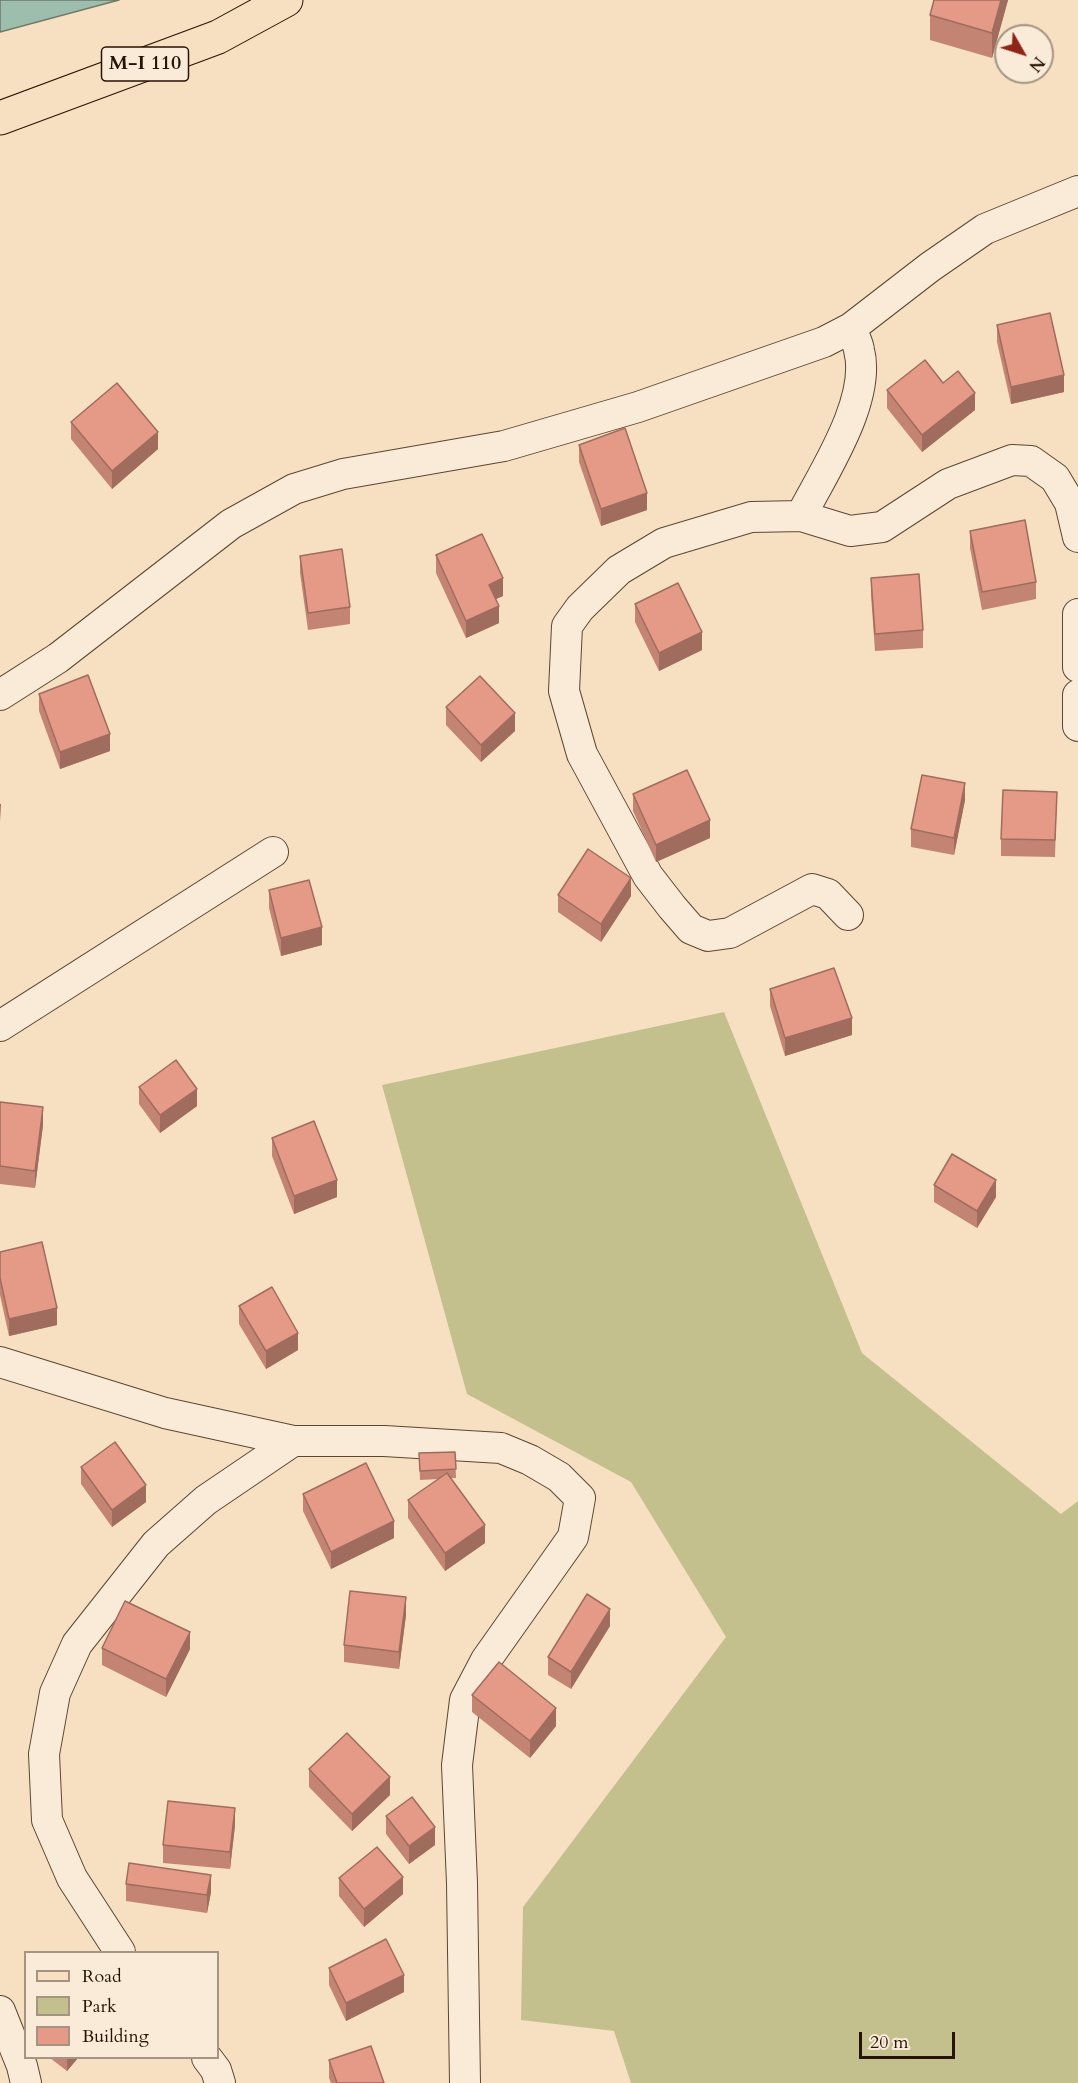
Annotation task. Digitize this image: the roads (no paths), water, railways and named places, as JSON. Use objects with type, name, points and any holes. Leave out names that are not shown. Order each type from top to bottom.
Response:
[{"type":"main road","name":"M-I 110","points":[[0,118],[218,37],[286,0]]},
{"type":"street","points":[[0,695],[58,658],[231,524],[294,489],[343,474],[504,446],[638,407],[824,342],[851,328],[930,267],[985,229],[1078,191]]},
{"type":"street","points":[[801,516],[841,439],[855,402],[861,375],[860,352],[851,328]]},
{"type":"street","points":[[848,915],[828,894],[812,889],[730,933],[708,936],[691,929],[648,876],[582,754],[564,691],[567,626],[580,608],[619,570],[664,543],[751,517],[801,516],[850,531],[882,527],[956,481],[1012,460],[1031,461],[1055,478],[1070,503],[1078,537]]},
{"type":"street","points":[[1078,614],[1078,667]]},
{"type":"street","points":[[1078,695],[1078,726]]},
{"type":"street","points":[[0,1026],[273,852]]},
{"type":"street","points":[[0,1362],[165,1413],[293,1441],[384,1441],[501,1448],[530,1460],[559,1478],[580,1498],[573,1537],[486,1660],[465,1700],[457,1765],[463,1894],[465,2083]]},
{"type":"street","points":[[119,1951],[94,1917],[72,1878],[47,1820],[44,1754],[55,1692],[77,1644],[156,1544],[206,1500],[293,1441]]},
{"type":"street","points":[[0,2011],[22,2066],[26,2083]]},
{"type":"street","points":[[208,2059],[216,2070],[220,2083]]}]
